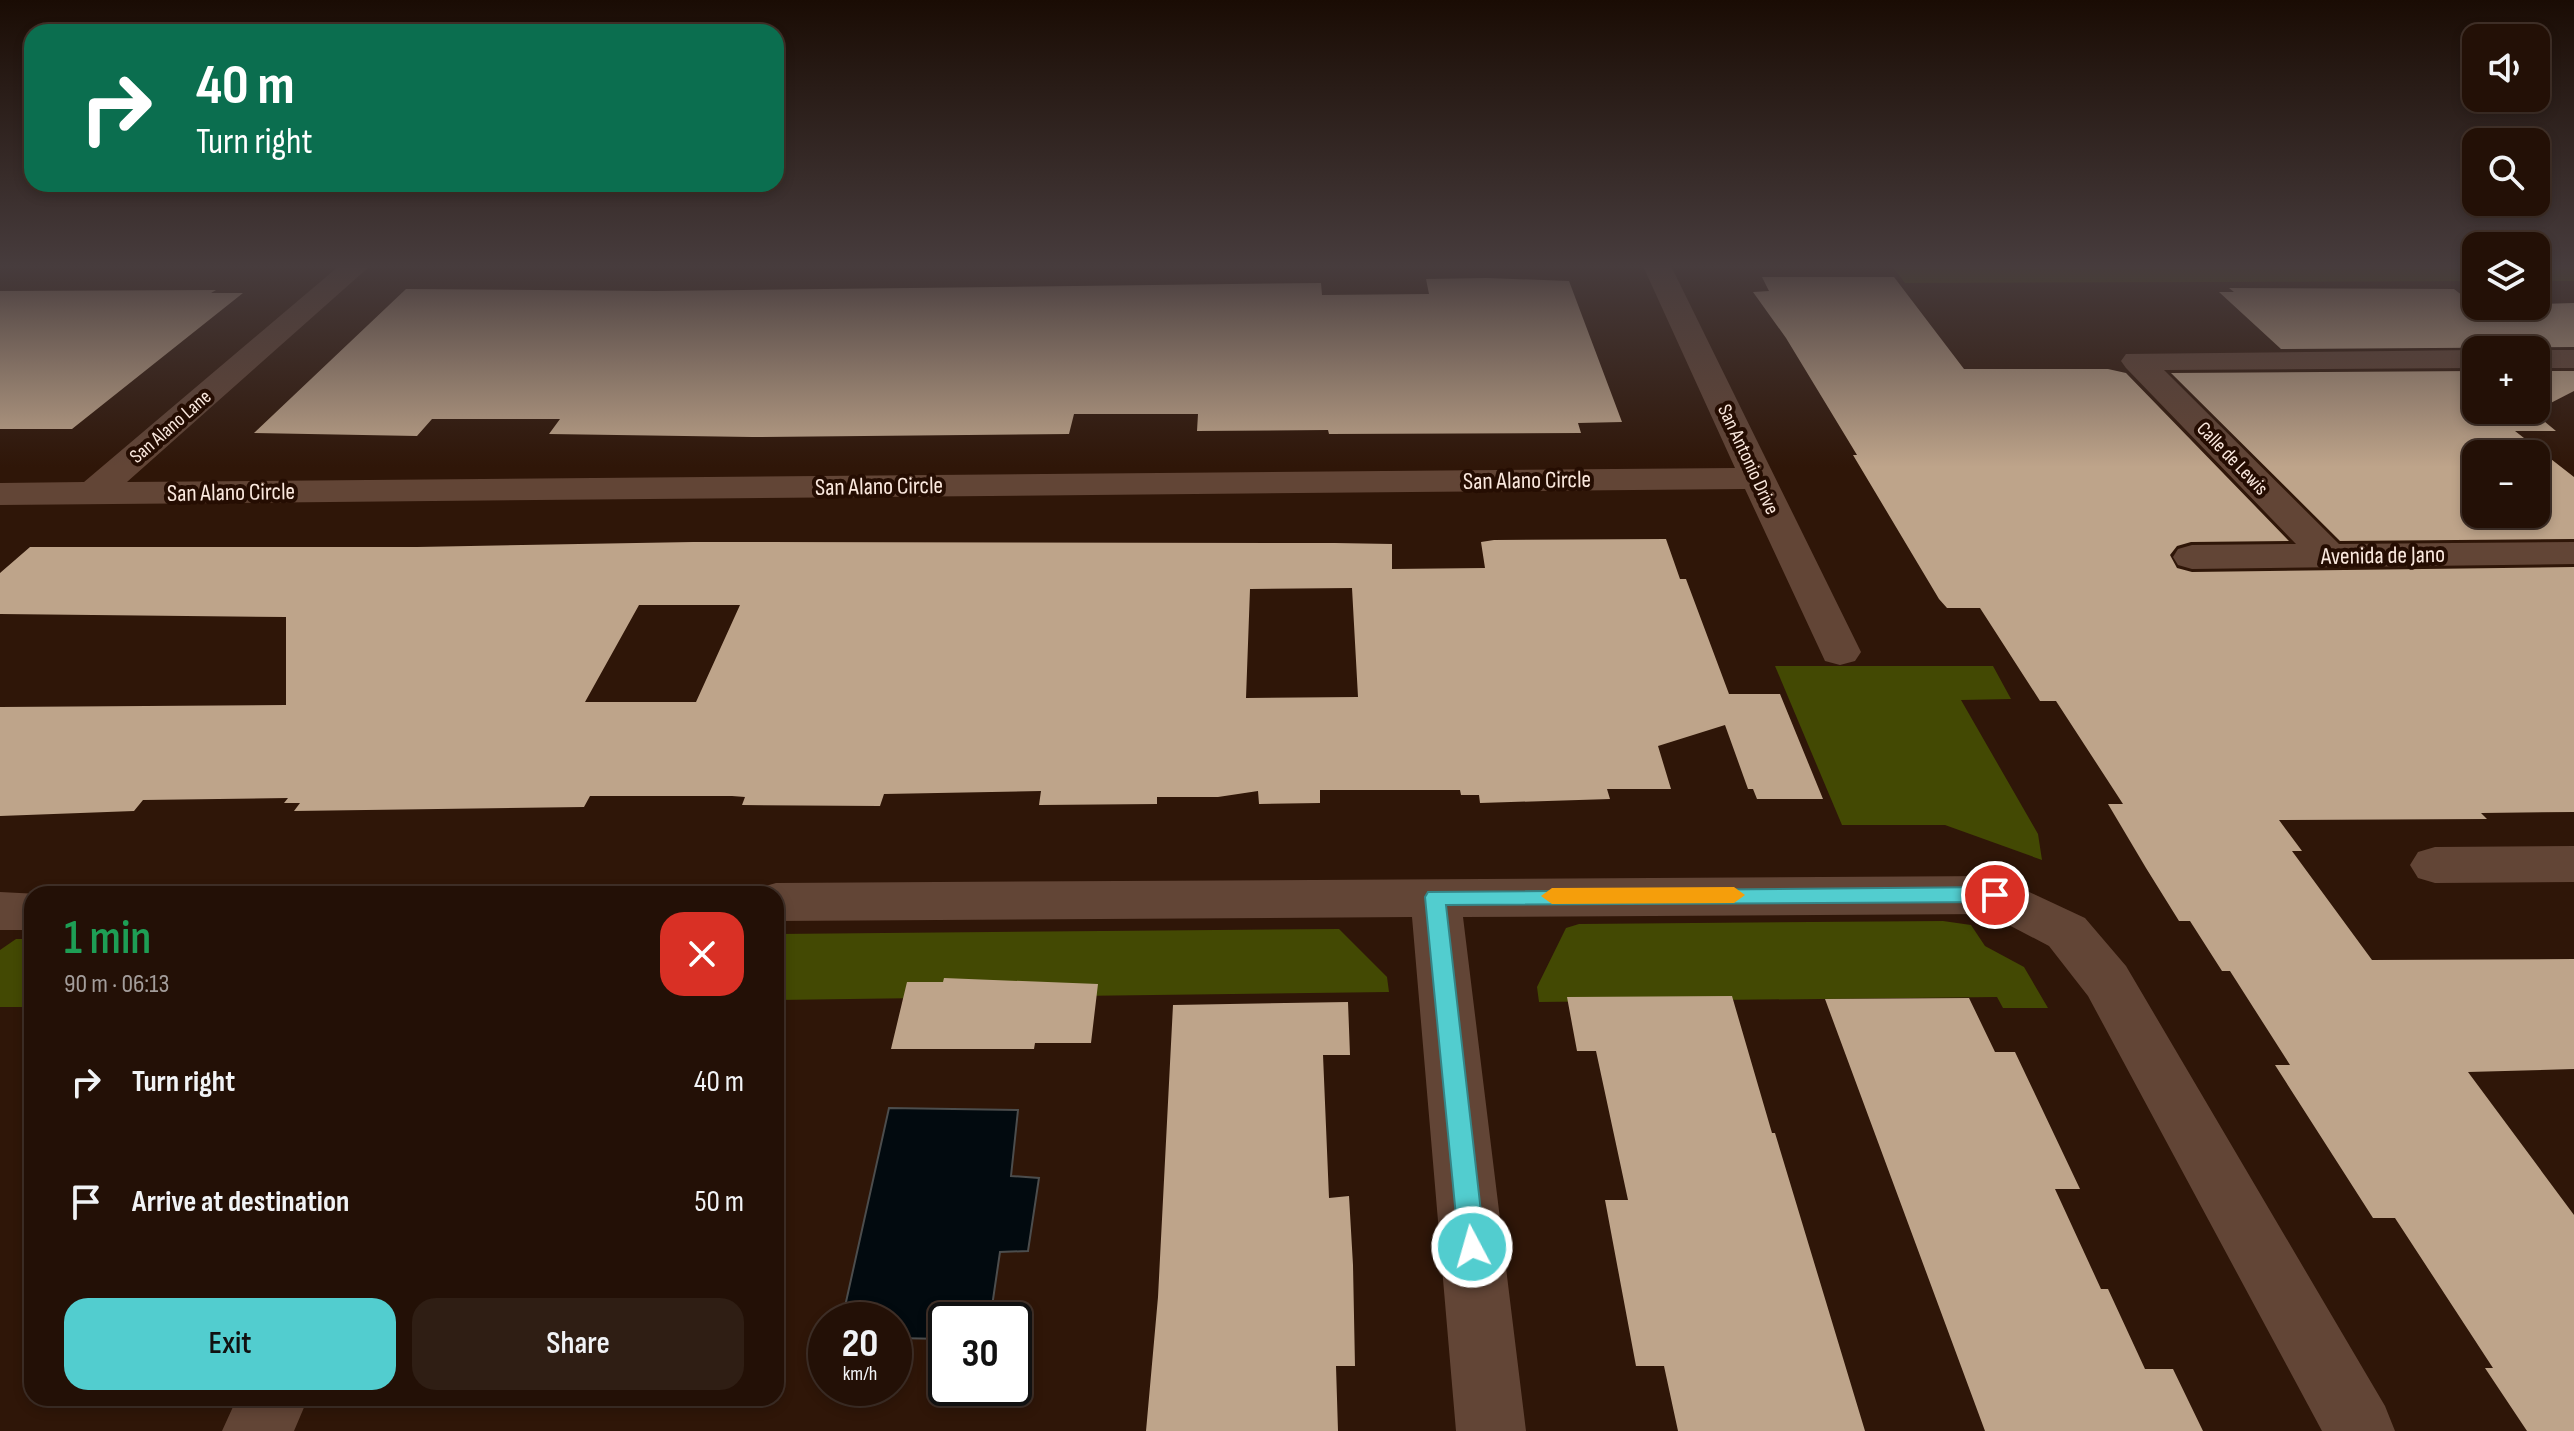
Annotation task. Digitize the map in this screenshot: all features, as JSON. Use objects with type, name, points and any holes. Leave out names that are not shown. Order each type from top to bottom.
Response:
[{"type":"street","name":"San Alano Lane","points":[[93,493],[279,333]]},
{"type":"street","name":"San Antonio Drive","points":[[1689,333],[1840,652]]},
{"type":"street","name":"Calle de Lewis","points":[[2329,556],[2137,361],[2462,359]]},
{"type":"street","points":[[2550,359],[2574,359]]},
{"type":"street","name":"San Alano Circle","points":[[0,494],[1758,478]]},
{"type":"street","name":"Avenida de Jano","points":[[2192,557],[2574,553]]},
{"type":"street","points":[[2435,865],[2574,864]]},
{"type":"street","points":[[784,902],[1995,895],[2067,932],[2107,981],[2360,1431]]},
{"type":"street","points":[[1435,897],[1491,1431]]},
{"type":"street","points":[[0,911],[24,911]]},
{"type":"street","points":[[257,1431],[270,1406]]},
{"type":"green space","points":[[1775,666],[1993,666],[2011,699],[1961,700],[2038,834],[2042,860],[1945,825],[1842,825]]},
{"type":"green space","points":[[1943,921],[1971,925],[1985,946],[2024,967],[2048,1008],[2003,1008],[1997,997],[1539,1002],[1537,987],[1566,928],[1579,924]]},
{"type":"green space","points":[[1339,929],[1387,977],[1389,992],[784,1000],[784,934]]},
{"type":"green space","points":[[16,939],[24,939],[24,1007],[0,1007],[0,950]]},
{"type":"shaded area","points":[[889,1108],[1018,1110],[1011,1176],[1039,1178],[1028,1251],[1000,1252],[993,1302],[928,1302],[928,1339],[912,1338],[912,1302],[846,1302]]},
{"type":"building","points":[[0,333],[193,333],[72,429],[0,429]]},
{"type":"building","points":[[360,333],[1588,333],[1622,422],[1578,423],[1581,433],[1329,434],[1328,430],[1197,431],[1198,414],[1074,414],[1069,434],[752,437],[549,434],[560,419],[432,419],[417,436],[254,433]]},
{"type":"building","points":[[1782,333],[1936,333],[1964,369],[2108,369],[2126,373],[2289,541],[2191,542],[2177,546],[2170,555],[2177,568],[2192,572],[2574,567],[2574,812],[2481,813],[2487,819],[2279,820],[2302,851],[2292,851],[2372,960],[2574,959],[2574,1069],[2468,1072],[2574,1215],[2574,1431],[2527,1431],[2485,1368],[2493,1368],[2395,1218],[2373,1218],[2275,1065],[2290,1065],[2230,971],[2222,971],[2190,921],[2179,921],[2146,868],[2108,804],[2123,804],[2056,701],[2040,701],[1980,608],[1947,608],[1939,599]]},
{"type":"building","points":[[2263,333],[2574,333],[2574,347],[2550,347],[2550,336],[2462,336],[2462,348],[2281,349]]},
{"type":"building","points":[[2462,371],[2462,424],[2548,424],[2556,431],[2515,431],[2527,440],[2462,440],[2462,528],[2550,528],[2550,458],[2574,477],[2574,539],[2340,541],[2171,373]]},
{"type":"building","points":[[2550,371],[2574,371],[2574,391],[2550,403]]},
{"type":"building","points":[[1666,539],[1680,579],[1686,579],[1729,694],[1780,694],[1823,799],[1757,799],[1753,789],[1748,789],[1725,725],[1658,746],[1671,789],[1607,789],[1610,799],[1480,803],[1479,795],[1461,795],[1460,790],[1320,790],[1320,803],[1259,804],[1258,791],[1218,797],[1157,797],[1157,804],[1039,805],[1041,791],[884,794],[880,806],[742,805],[745,797],[732,796],[590,796],[584,807],[294,811],[300,803],[284,803],[288,798],[143,800],[134,811],[0,816],[0,707],[286,705],[286,617],[0,614],[0,573],[30,547],[417,547],[693,542],[1335,543],[1392,544],[1392,569],[1485,568],[1481,542]],"holes":[[[1352,588],[1358,697],[1246,698],[1250,589]],[[639,605],[740,605],[696,702],[585,702]]]},
{"type":"building","points":[[944,978],[1098,984],[1091,1043],[1035,1043],[1034,1049],[891,1049],[907,982],[943,982]]},
{"type":"building","points":[[1732,996],[1865,1431],[1678,1431],[1664,1366],[1636,1366],[1605,1200],[1628,1200],[1596,1051],[1577,1051],[1567,997]]},
{"type":"building","points":[[1969,998],[1995,1052],[2015,1052],[2080,1189],[2055,1189],[2101,1289],[2108,1289],[2145,1369],[2173,1369],[2203,1431],[1985,1431],[1825,999]]},
{"type":"building","points":[[1348,1002],[1350,1055],[1323,1055],[1329,1198],[1349,1196],[1353,1265],[1355,1366],[1336,1366],[1338,1431],[1146,1431],[1158,1297],[1173,1005]]},
{"type":"slow traffic","points":[[1552,896],[1734,895]]},
{"type":"route","points":[[1472,1247],[1435,897],[1995,895]]}]
